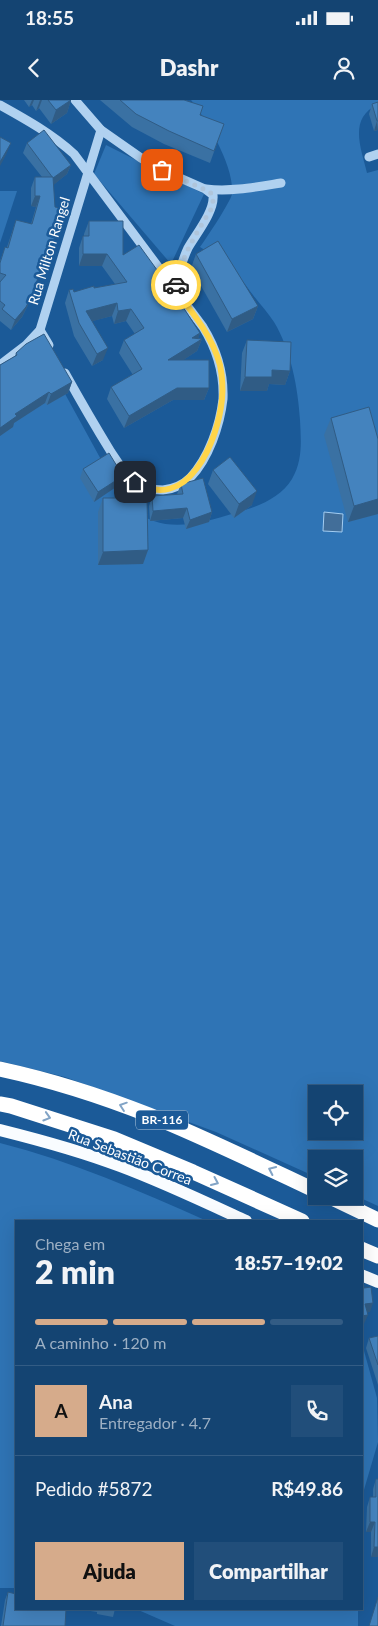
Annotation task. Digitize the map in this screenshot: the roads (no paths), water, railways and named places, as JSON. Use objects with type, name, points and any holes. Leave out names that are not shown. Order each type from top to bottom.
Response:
[{"type":"highway","name":"BR-116","points":[[0,1069],[53,1082],[149,1115],[308,1187]]},
{"type":"highway","name":"BR-116","points":[[0,1104],[114,1139],[300,1220]]},
{"type":"highway","points":[[347,1205],[378,1220]]},
{"type":"highway","points":[[363,1250],[378,1256]]},
{"type":"main road","name":"Rua Sebastião Correa","points":[[0,1130],[40,1140],[121,1166],[244,1220]]},
{"type":"main road","points":[[363,1276],[378,1282]]},
{"type":"street","points":[[75,100],[101,130],[141,158],[162,170],[205,189],[213,195],[213,206],[188,248],[181,264],[175,290]]},
{"type":"street","points":[[0,105],[38,126],[60,141],[74,154],[203,326],[211,340],[220,366],[223,397],[221,413],[212,442],[197,468],[185,483],[172,488],[158,490],[142,487],[129,478],[100,435],[40,330]]},
{"type":"street","name":"Rua Milton Rangel","points":[[0,365],[26,345],[40,330],[101,130]]},
{"type":"street","points":[[205,189],[235,190],[281,183]]}]
